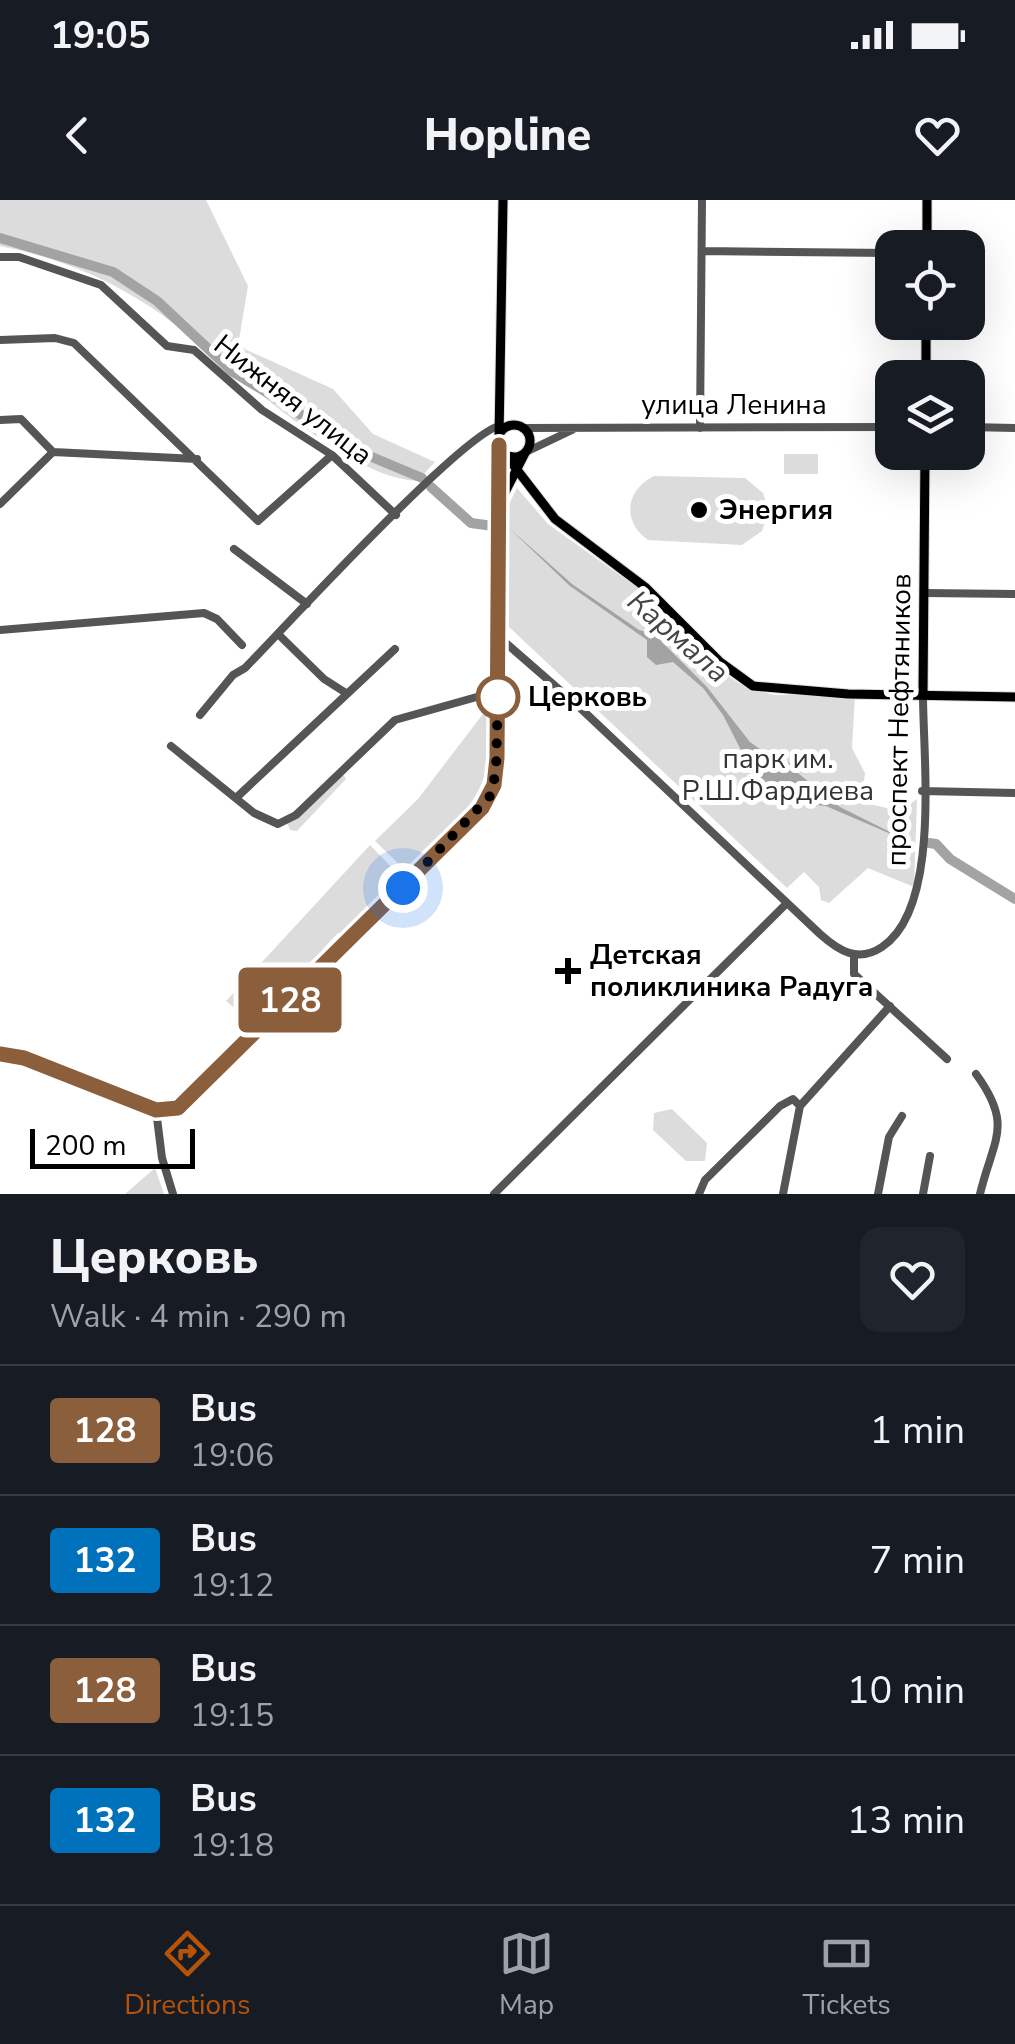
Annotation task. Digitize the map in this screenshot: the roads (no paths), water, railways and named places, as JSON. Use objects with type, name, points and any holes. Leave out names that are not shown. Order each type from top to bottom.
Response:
[{"type":"main road","points":[[0,1054],[24,1058],[156,1110],[174,1109],[190,1099],[482,808],[496,772],[500,445],[504,426],[500,414],[503,200]]},
{"type":"main road","points":[[926,230],[927,200]]},
{"type":"main road","points":[[499,504],[530,438],[522,428],[504,426]]},
{"type":"main road","points":[[500,445],[513,458],[526,452]]},
{"type":"main road","points":[[500,445],[555,520],[645,587],[744,681],[772,690],[1015,697]]},
{"type":"main road","name":"проспект Нефтяников","points":[[923,695],[925,470]]},
{"type":"street","points":[[700,428],[702,200]]},
{"type":"street","points":[[702,251],[875,253]]},
{"type":"street","name":"Нижняя улица","points":[[0,257],[19,257],[101,286],[167,346],[194,350],[262,410],[332,455],[396,516]]},
{"type":"street","points":[[0,340],[55,338],[74,343],[258,520],[332,455]]},
{"type":"street","points":[[0,420],[21,419],[53,452],[197,459]]},
{"type":"street","points":[[200,714],[233,675],[422,489],[479,436],[504,426]]},
{"type":"street","name":"улица Ленина","points":[[522,428],[875,427]]},
{"type":"street","points":[[526,452],[576,428]]},
{"type":"street","points":[[985,428],[1015,428]]},
{"type":"street","points":[[0,504],[53,452]]},
{"type":"street","points":[[234,548],[307,604]]},
{"type":"street","points":[[924,593],[1015,594]]},
{"type":"street","points":[[0,630],[204,613],[217,619],[242,646]]},
{"type":"street","points":[[278,634],[324,679],[346,693]]},
{"type":"street","points":[[499,637],[577,705],[834,947],[854,955],[854,974],[947,1059]]},
{"type":"street","points":[[236,798],[338,707],[346,693],[395,649]]},
{"type":"street","points":[[171,746],[254,813],[272,823],[286,822],[394,720],[498,691]]},
{"type":"street","name":"проспект Нефтяников","points":[[854,955],[874,952],[899,932],[916,900],[922,857],[923,695]]},
{"type":"street","points":[[922,790],[1015,792]]},
{"type":"street","points":[[494,1194],[786,904]]},
{"type":"street","points":[[783,1194],[800,1106],[890,1006]]},
{"type":"street","points":[[976,1074],[996,1103],[998,1140],[980,1194]]},
{"type":"street","points":[[699,1194],[705,1180],[780,1106],[793,1099],[800,1106]]},
{"type":"street","points":[[156,1110],[162,1158],[173,1194]]},
{"type":"street","points":[[878,1194],[889,1137],[902,1116]]},
{"type":"street","points":[[923,1194],[930,1156]]},
{"type":"waterway","name":"Кармала","points":[[0,238],[113,272],[157,301],[233,372],[288,405],[336,442],[422,478]]},
{"type":"waterway","name":"Кармала","points":[[431,487],[471,523],[493,526]]},
{"type":"waterway","name":"Кармала","points":[[929,843],[1015,899]]},
{"type":"place","name":"Энергия","points":[[699,510]]},
{"type":"place","name":"Церковь","points":[[498,697]]},
{"type":"place","name":"Детская поликлиника Радуга","points":[[568,971]]},
{"type":"park label","name":"парк им. Р.Ш.Фардиева","points":[[778,775]]}]
